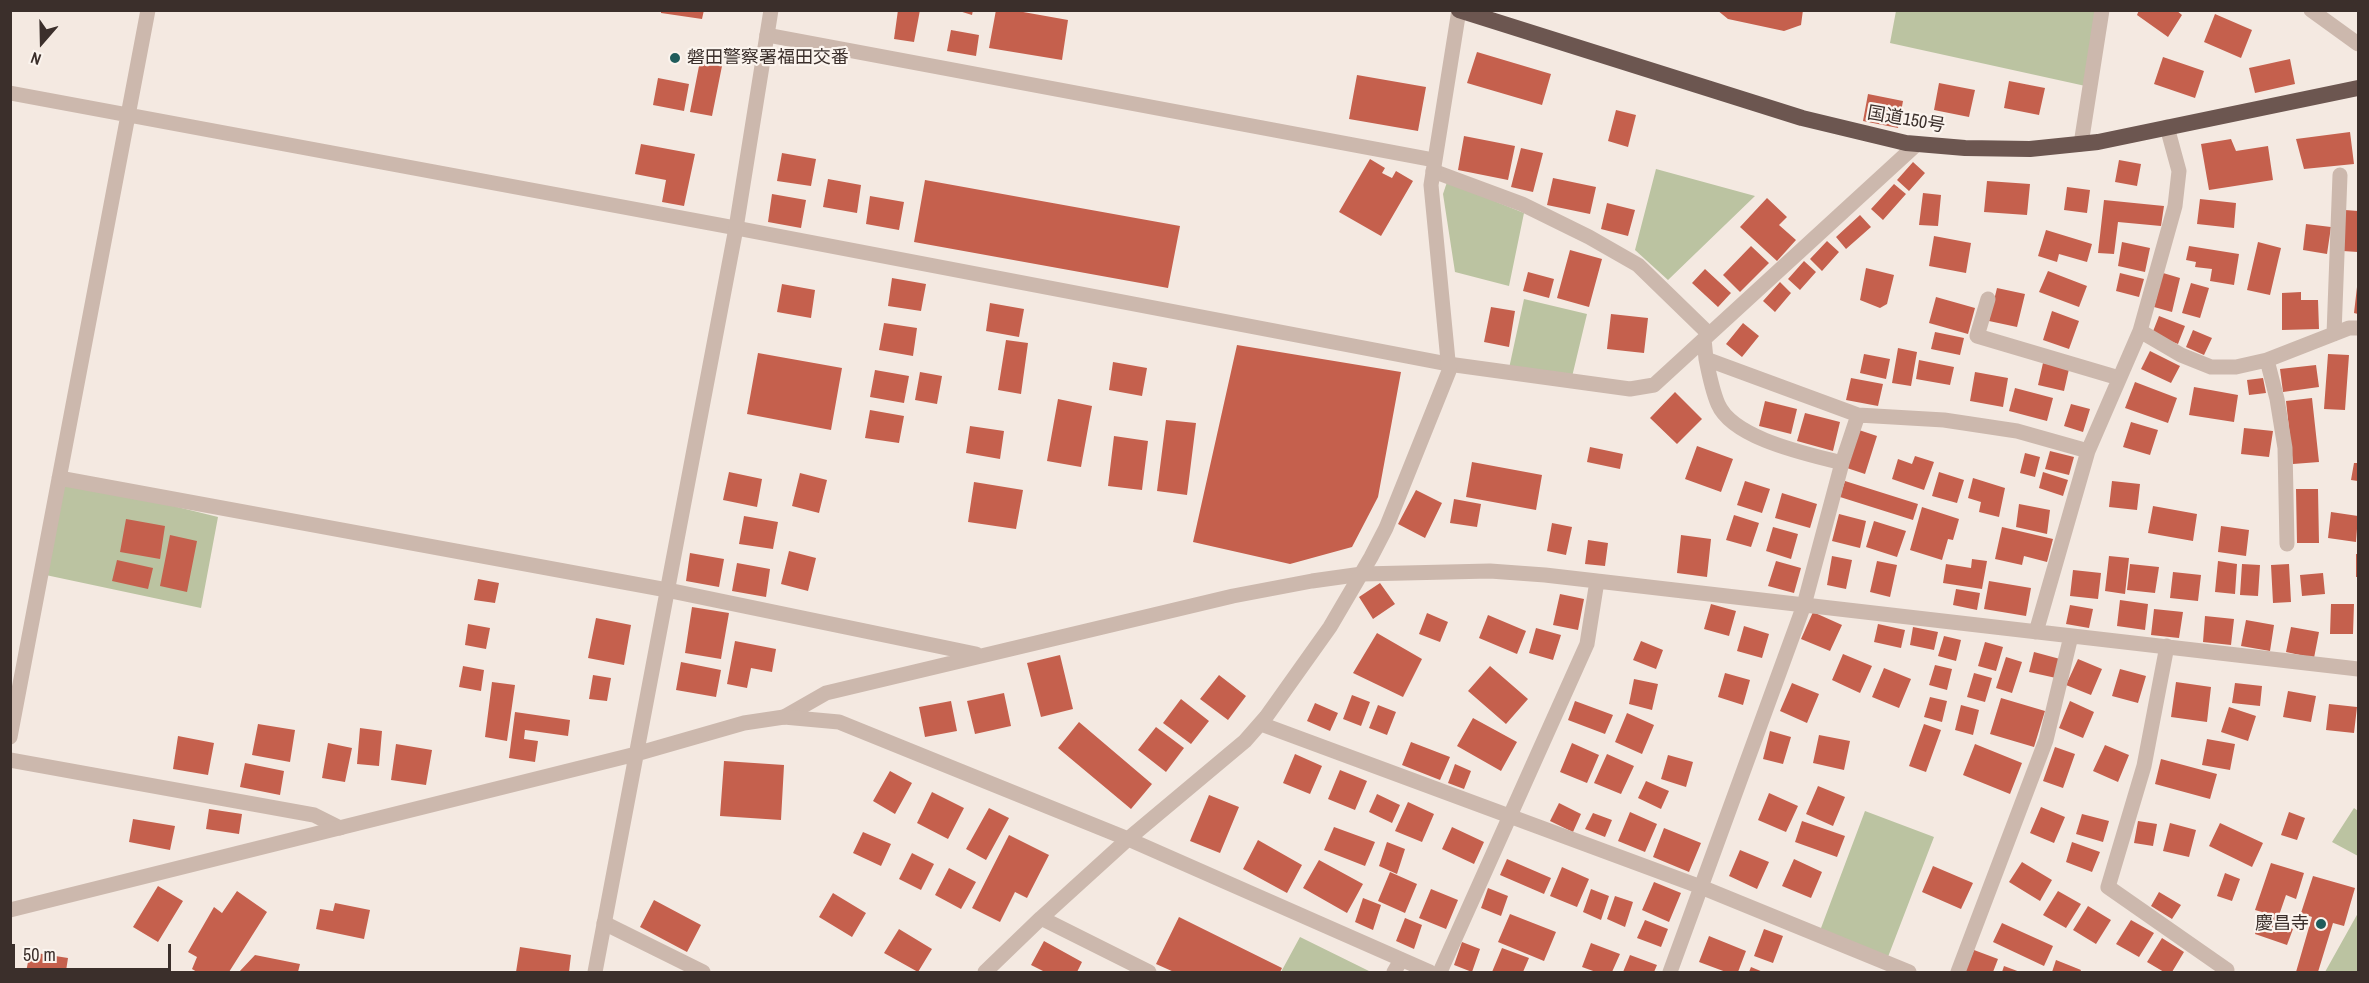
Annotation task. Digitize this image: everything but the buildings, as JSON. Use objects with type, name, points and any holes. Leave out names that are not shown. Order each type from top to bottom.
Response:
[{"type":"highway","name":"国道150号","points":[[1459,10],[1802,118],[1917,144],[2009,149],[2081,144],[2358,88]]},
{"type":"street","points":[[10,737],[148,10]]},
{"type":"street","points":[[595,972],[736,228],[771,10]]},
{"type":"street","points":[[985,972],[1128,839],[1245,741],[1261,724],[1330,627],[1386,528],[1449,371],[1431,185],[1459,10]]},
{"type":"street","points":[[2081,144],[2102,10]]},
{"type":"street","points":[[2311,10],[2358,44]]},
{"type":"street","points":[[767,35],[1433,166],[1522,204],[1589,237],[1638,265],[1707,337],[1706,359],[1719,406],[1736,424],[1774,445],[1842,463]]},
{"type":"street","points":[[10,93],[1448,364],[1630,389],[1654,385],[1917,144]]},
{"type":"street","points":[[2036,632],[2088,452],[2140,331],[2175,206],[2179,171],[2168,127]]},
{"type":"street","points":[[2334,334],[2340,175]]},
{"type":"street","points":[[1988,299],[1977,336],[2119,378]]},
{"type":"street","points":[[2140,331],[2181,356],[2211,367],[2236,368],[2267,360],[2349,328],[2358,328]]},
{"type":"street","points":[[1706,359],[1858,415],[1944,420],[2017,431],[2088,452]]},
{"type":"street","points":[[2267,360],[2277,399],[2285,448],[2287,544]]},
{"type":"street","points":[[1670,972],[1804,605],[1842,463],[1858,415]]},
{"type":"street","points":[[59,478],[667,590],[982,656]]},
{"type":"street","points":[[784,717],[826,693],[1233,596],[1362,574],[1490,571],[1597,581],[2358,669]]},
{"type":"street","points":[[1440,972],[1587,644],[1597,581]]},
{"type":"street","points":[[1958,972],[2046,740],[2071,636]]},
{"type":"street","points":[[2167,646],[2144,766],[2108,887],[2227,970],[2226,972]]},
{"type":"street","points":[[10,910],[636,754],[744,723],[784,717],[839,722],[1128,839],[1397,966],[1430,972]]},
{"type":"street","points":[[1261,724],[1701,887],[1909,972]]},
{"type":"street","points":[[10,760],[314,815],[340,828]]},
{"type":"street","points":[[1041,918],[1149,972]]},
{"type":"street","points":[[604,924],[703,972]]},
{"type":"green space","points":[[1896,11],[2102,11],[2090,87],[1890,43]]},
{"type":"green space","points":[[1656,169],[1755,196],[1668,280],[1635,250]]},
{"type":"green space","points":[[1447,182],[1524,213],[1509,286],[1455,272],[1443,194]]},
{"type":"green space","points":[[1524,299],[1587,314],[1571,381],[1508,373]]},
{"type":"green space","points":[[64,479],[218,517],[201,608],[41,574]]},
{"type":"green space","points":[[2354,808],[2358,811],[2358,856],[2332,842]]},
{"type":"green space","points":[[1865,811],[1934,837],[1886,962],[1818,936]]},
{"type":"green space","points":[[2358,913],[2358,972],[2325,972]]},
{"type":"green space","points":[[1300,937],[1371,972],[1281,972]]},
{"type":"place","name":"磐田警察署福田交番","points":[[675,58]]},
{"type":"place","name":"慶昌寺","points":[[2321,924]]}]
